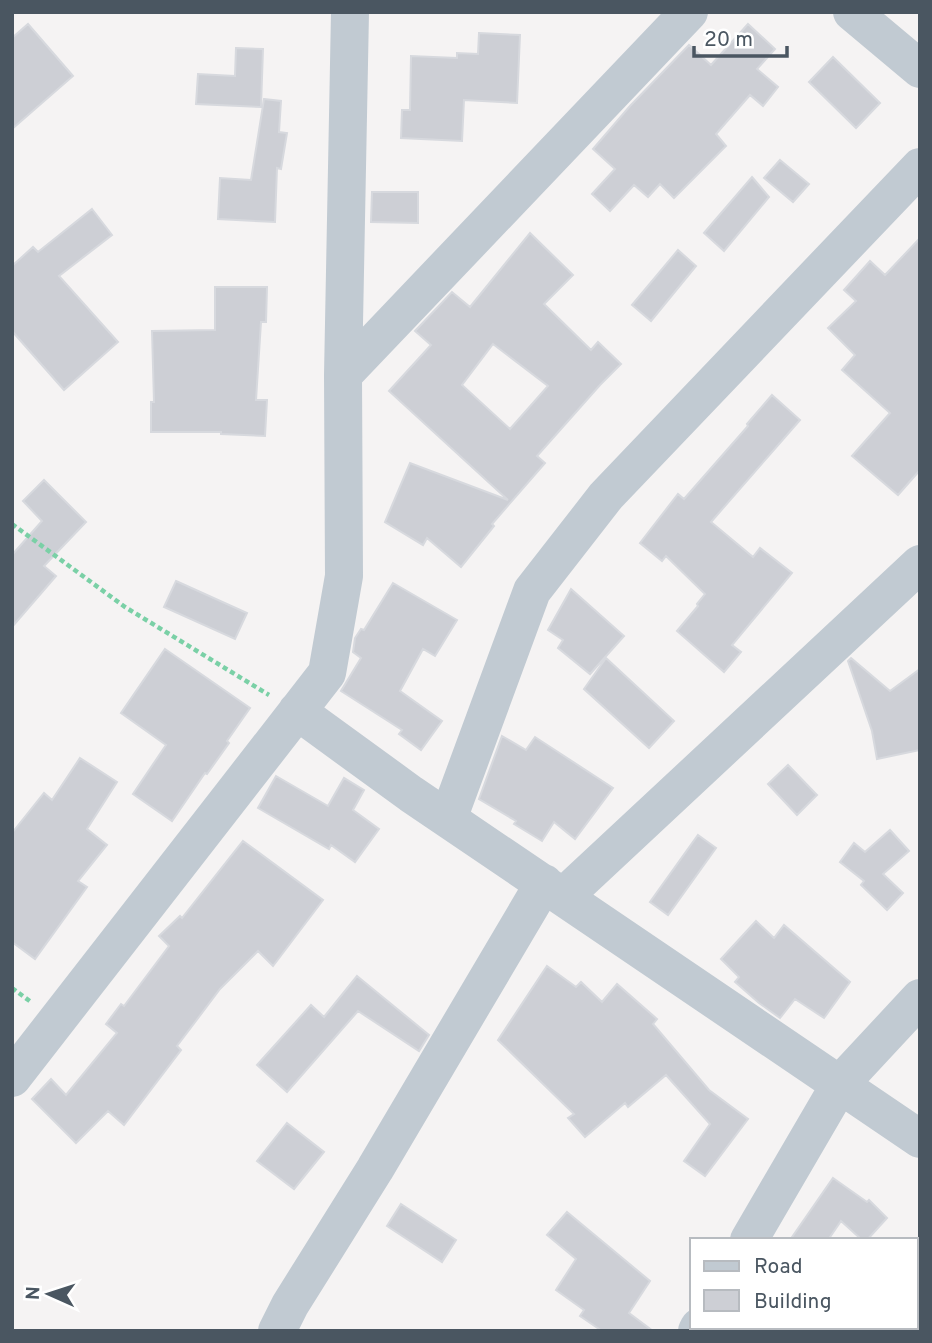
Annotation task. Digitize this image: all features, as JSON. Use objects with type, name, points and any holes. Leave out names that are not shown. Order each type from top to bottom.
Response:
[{"type":"street","points":[[12,1078],[327,673],[344,576],[343,375],[350,12]]},
{"type":"street","points":[[343,375],[689,12]]},
{"type":"street","points":[[852,12],[920,69]]},
{"type":"street","points":[[448,819],[532,591],[606,496],[920,167]]},
{"type":"street","points":[[277,1331],[375,1169],[554,890],[920,564]]},
{"type":"street","points":[[297,712],[448,819],[920,1139]]},
{"type":"street","points":[[751,1238],[840,1084],[920,998]]},
{"type":"path","points":[[12,524],[125,607],[297,712]]},
{"type":"building","points":[[28,24],[73,76],[12,129],[12,38]]},
{"type":"building","points":[[748,24],[775,49],[757,69],[778,87],[763,106],[750,95],[716,134],[726,146],[674,198],[660,184],[648,197],[634,185],[610,211],[592,194],[615,169],[593,149],[689,45],[711,65]]},
{"type":"building","points":[[479,33],[520,35],[517,103],[464,100],[462,141],[401,138],[402,110],[410,110],[411,56],[457,58],[457,53],[478,54]]},
{"type":"building","points":[[236,48],[263,49],[261,107],[196,104],[198,74],[235,76]]},
{"type":"building","points":[[833,57],[880,103],[856,128],[809,82]]},
{"type":"building","points":[[264,99],[281,101],[279,132],[287,133],[281,169],[277,168],[275,222],[218,219],[220,178],[251,180]]},
{"type":"building","points":[[780,160],[809,184],[793,202],[764,178]]},
{"type":"building","points":[[752,177],[769,197],[724,251],[704,233]]},
{"type":"building","points":[[372,192],[418,192],[418,223],[371,222]]},
{"type":"building","points":[[92,209],[112,235],[59,276],[118,342],[64,390],[12,331],[12,266],[33,247],[38,252]]},
{"type":"building","points":[[530,233],[573,275],[544,304],[591,350],[598,342],[621,364],[537,456],[545,463],[492,524],[494,526],[461,567],[427,538],[423,545],[385,522],[410,463],[508,500],[389,391],[431,345],[415,331],[452,292],[470,307]],"holes":[[[493,344],[548,386],[510,429],[462,385]]]},
{"type":"building","points":[[920,238],[920,470],[898,495],[852,456],[890,413],[842,370],[855,355],[828,328],[856,301],[844,290],[870,261],[885,275]]},
{"type":"building","points":[[678,250],[696,266],[651,321],[632,305]]},
{"type":"building","points":[[215,287],[267,287],[266,322],[261,322],[256,400],[267,400],[265,436],[221,432],[151,432],[151,402],[154,402],[152,331],[215,330]]},
{"type":"building","points":[[772,395],[800,420],[711,522],[753,557],[760,548],[792,573],[732,645],[741,652],[724,672],[677,631],[705,594],[666,556],[662,561],[640,543],[678,494],[684,499]]},
{"type":"building","points":[[44,480],[86,522],[44,566],[56,576],[12,627],[12,555],[42,521],[23,501]]},
{"type":"building","points":[[176,581],[247,613],[235,639],[164,607]]},
{"type":"building","points":[[393,583],[457,620],[435,656],[423,649],[400,691],[442,721],[421,750],[399,734],[402,730],[341,691],[361,658],[353,652],[355,638],[361,629],[364,630]]},
{"type":"building","points":[[571,589],[624,636],[590,674],[558,648],[563,640],[548,630]]},
{"type":"building","points":[[165,649],[250,708],[227,741],[229,743],[172,821],[133,794],[166,745],[121,713]]},
{"type":"building","points":[[606,658],[674,721],[649,748],[584,689]]},
{"type":"building","points":[[851,658],[890,691],[920,669],[920,750],[877,759],[872,731],[848,661]]},
{"type":"building","points":[[502,736],[526,750],[535,737],[613,788],[575,839],[554,822],[542,841],[514,824],[516,821],[479,799]]},
{"type":"building","points":[[80,758],[117,782],[87,829],[107,845],[78,881],[87,887],[35,959],[12,942],[12,833],[44,793],[52,800]]},
{"type":"building","points":[[788,765],[817,795],[797,815],[768,784]]},
{"type":"building","points":[[276,776],[328,806],[344,778],[364,790],[353,810],[379,829],[355,862],[331,845],[329,849],[258,808]]},
{"type":"building","points":[[890,830],[909,851],[883,874],[903,893],[887,910],[861,885],[864,881],[840,862],[854,843],[865,852]]},
{"type":"building","points":[[698,835],[716,848],[668,915],[650,902]]},
{"type":"building","points":[[243,841],[323,900],[273,966],[258,951],[220,989],[177,1046],[181,1050],[124,1125],[108,1111],[76,1143],[32,1099],[51,1079],[66,1095],[117,1033],[106,1024],[121,1004],[124,1006],[169,946],[159,936],[180,916],[182,918]]},
{"type":"building","points":[[756,921],[774,938],[784,925],[850,982],[824,1018],[795,999],[780,1018],[735,982],[739,977],[721,959]]},
{"type":"building","points":[[547,966],[576,987],[581,982],[602,1002],[617,984],[657,1019],[653,1024],[709,1090],[748,1119],[705,1176],[684,1161],[710,1124],[666,1075],[628,1107],[625,1103],[585,1137],[568,1118],[574,1114],[498,1040]]},
{"type":"building","points":[[357,976],[429,1035],[419,1051],[358,1011],[287,1092],[257,1065],[311,1005],[324,1017]]},
{"type":"building","points":[[287,1123],[324,1152],[294,1189],[257,1161]]},
{"type":"building","points":[[833,1178],[867,1202],[869,1200],[887,1218],[869,1238],[860,1238],[841,1221],[829,1238],[791,1238]]},
{"type":"building","points":[[401,1204],[456,1240],[442,1262],[387,1226]]},
{"type":"building","points":[[567,1212],[650,1281],[629,1313],[653,1331],[602,1331],[580,1316],[584,1310],[556,1290],[576,1259],[547,1235]]}]
